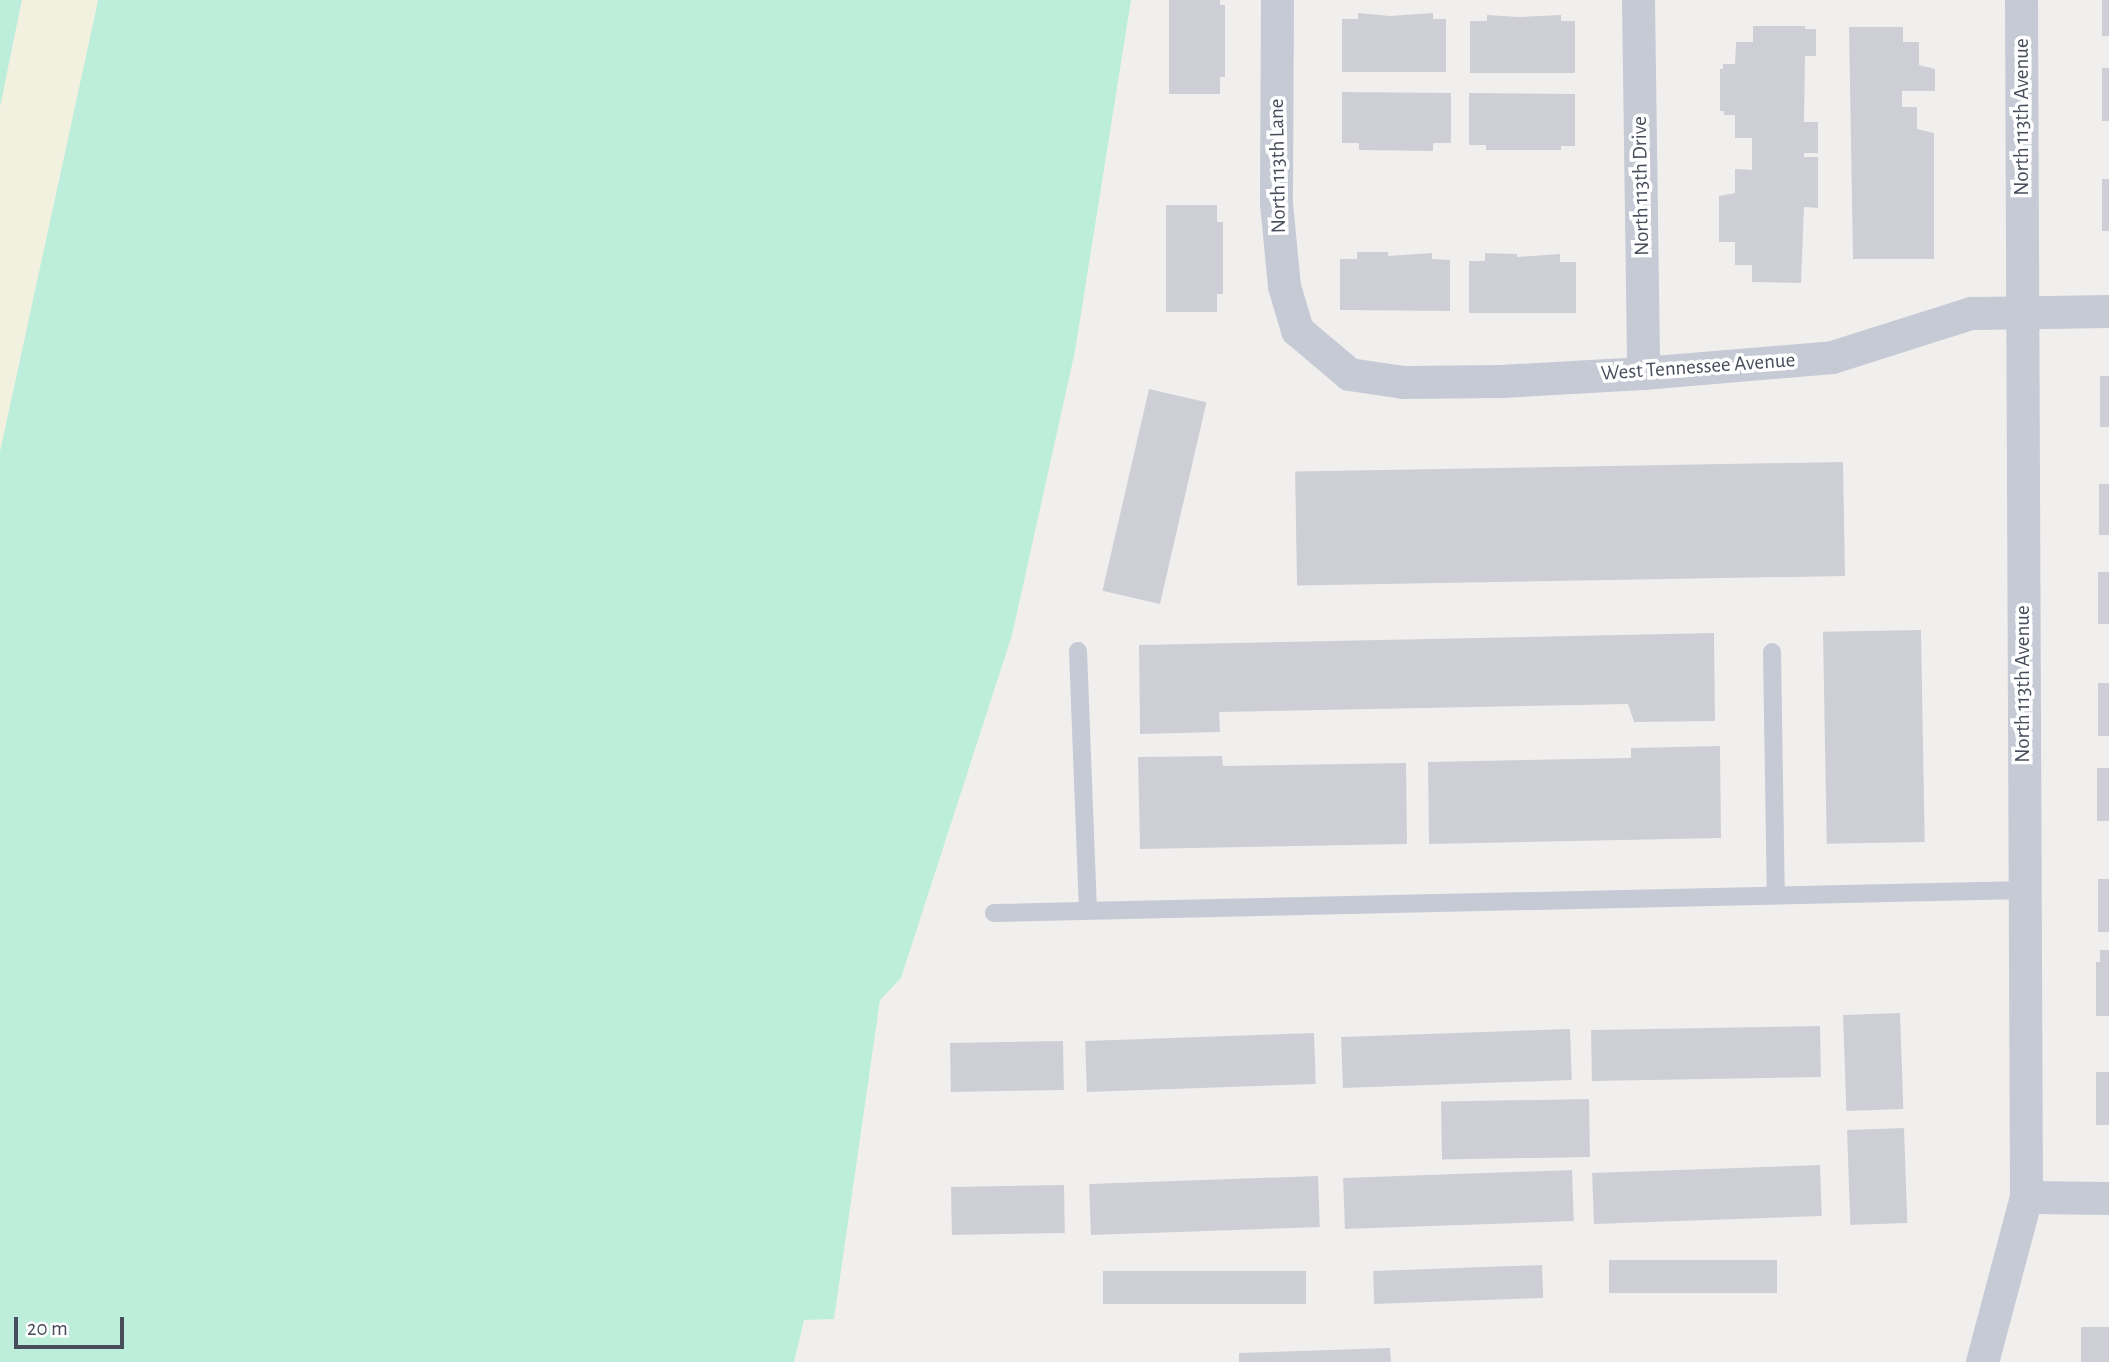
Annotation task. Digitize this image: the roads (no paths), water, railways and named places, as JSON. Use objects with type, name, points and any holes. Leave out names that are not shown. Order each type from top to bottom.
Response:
[{"type":"street","name":"North 113th Lane","points":[[1277,0],[1276,203],[1283,286],[1297,330]]},
{"type":"street","name":"North 113th Drive","points":[[1638,0],[1643,373]]},
{"type":"street","name":"North 113th Avenue","points":[[1982,1362],[2026,1197],[2021,0]]},
{"type":"street","name":"West Tennessee Avenue","points":[[1297,330],[1349,374],[1403,382],[1501,381],[1643,373],[1832,357],[1971,313],[2022,310],[2109,311]]},
{"type":"street","points":[[2026,1197],[2109,1198]]},
{"type":"lane","points":[[1078,651],[1088,910]]},
{"type":"lane","points":[[1772,652],[1776,894]]},
{"type":"lane","points":[[995,913],[2025,890]]}]
